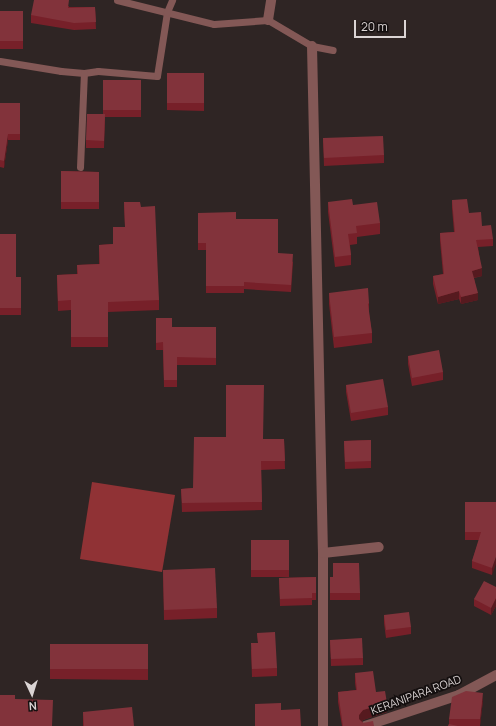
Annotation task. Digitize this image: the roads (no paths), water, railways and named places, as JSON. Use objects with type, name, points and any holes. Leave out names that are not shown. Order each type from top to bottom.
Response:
[{"type":"street","points":[[268,20],[271,0]]},
{"type":"street","points":[[312,46],[323,553],[323,726]]},
{"type":"street","points":[[323,553],[379,547]]},
{"type":"street","name":"KERANIPARA ROAD","points":[[365,726],[459,695],[496,675]]},
{"type":"lane","points":[[117,0],[214,24],[268,20],[312,46],[333,50]]},
{"type":"lane","points":[[0,61],[61,71],[84,73],[98,71],[157,76],[167,12],[172,0]]},
{"type":"lane","points":[[80,167],[84,73]]}]
